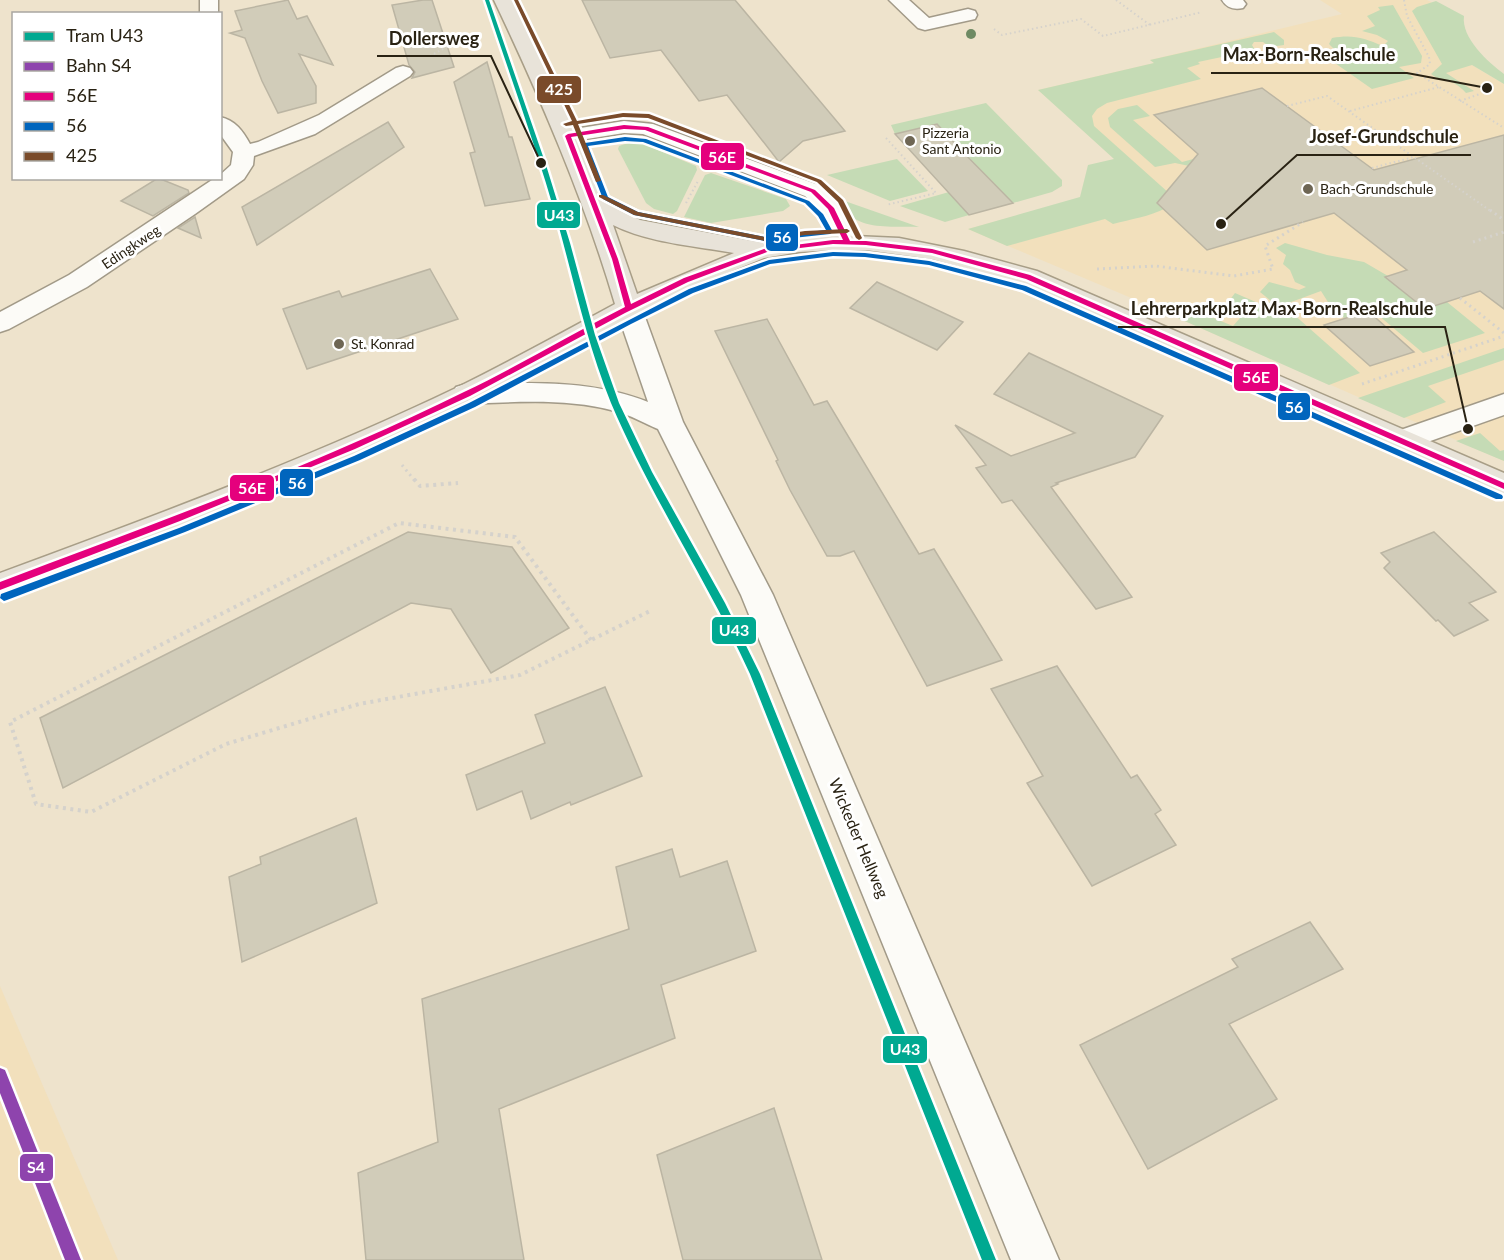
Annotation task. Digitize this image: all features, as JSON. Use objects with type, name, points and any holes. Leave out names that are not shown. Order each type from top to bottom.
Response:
[{"type":"main road","name":"Wickeder Hellweg","points":[[503,0],[568,136],[615,259],[628,306]]},
{"type":"main road","points":[[596,207],[632,225],[765,251]]},
{"type":"main road","points":[[0,586],[212,506],[466,394],[582,334],[628,306],[687,279],[765,251],[806,245],[894,244],[978,261],[1028,277],[1504,486]]},
{"type":"street","points":[[898,0],[925,24],[968,15]]},
{"type":"street","points":[[222,125],[233,133],[244,152],[290,139],[403,72]]},
{"type":"street","points":[[568,136],[636,126],[712,152],[813,191],[825,199],[835,211],[848,243]]},
{"type":"street","name":"Edingkweg","points":[[0,323],[78,281],[187,209],[236,174],[242,165],[244,152]]},
{"type":"street","name":"Wickeder Hellweg","points":[[628,306],[669,422],[757,595],[1035,1260]]},
{"type":"street","points":[[466,394],[552,392],[614,401],[669,422]]},
{"type":"street","points":[[1402,440],[1504,404]]},
{"type":"path","points":[[1116,0],[1150,25]]},
{"type":"path","points":[[1404,0],[1407,16],[1430,57],[1430,64],[1417,73],[1504,128]]},
{"type":"path","points":[[968,15],[976,13],[1002,35],[1081,19],[1102,36],[1234,2]]},
{"type":"path","points":[[439,50],[467,36],[516,27]]},
{"type":"path","points":[[1350,111],[1439,87]]},
{"type":"path","points":[[1460,101],[1480,94]]},
{"type":"path","points":[[1287,106],[1327,96],[1504,220]]},
{"type":"path","points":[[886,138],[936,193],[886,205]]},
{"type":"path","points":[[1372,168],[1414,157]]},
{"type":"path","points":[[683,211],[701,173]]},
{"type":"path","points":[[1090,269],[1156,266],[1234,276],[1274,269],[1265,246],[1303,222]]},
{"type":"path","points":[[1473,242],[1504,232]]},
{"type":"path","points":[[1460,298],[1504,335]]},
{"type":"path","points":[[1314,402],[1504,335]]},
{"type":"path","points":[[402,465],[420,486],[458,483]]},
{"type":"path","points":[[591,640],[515,537],[399,523],[10,722],[36,804],[91,812],[226,744],[359,704],[520,675],[650,611]]},
{"type":"shaded area","name":"Bach-Grundschule","points":[[1320,0],[1427,0],[1431,2],[1450,39],[1472,65],[1504,84],[1504,461],[1162,311],[968,229],[1143,181],[1038,90],[1154,63],[1150,60],[1342,14]]},
{"type":"shaded area","points":[[0,986],[118,1260],[0,1260]]},
{"type":"green space","points":[[1436,1],[1464,16],[1464,24],[1471,41],[1504,74],[1504,84],[1472,65],[1446,73],[1474,91],[1466,93],[1456,84],[1431,74],[1442,64],[1412,11]]},
{"type":"green space","points":[[1393,5],[1422,56],[1421,63],[1399,67],[1414,78],[1372,89],[1332,61],[1343,58],[1329,44],[1332,38],[1352,37],[1383,46],[1388,41],[1362,31],[1375,26],[1367,16],[1380,10],[1378,7]]},
{"type":"green space","points":[[1274,32],[1284,40],[1284,45],[1270,47],[1263,42],[1254,42],[1252,45],[1255,50],[1198,62],[1200,64],[1187,68],[1201,79],[1107,103],[1097,109],[1092,116],[1094,126],[1170,194],[1166,208],[1147,216],[1113,224],[1105,219],[1007,246],[968,229],[1080,197],[1088,165],[1114,159],[1038,90],[1154,63],[1150,60]]},
{"type":"green space","points":[[986,103],[1062,180],[1062,186],[1052,192],[1013,203],[937,124],[895,134],[891,125]]},
{"type":"green space","points":[[1137,105],[1150,116],[1133,120],[1182,162],[1246,145],[1194,167],[1175,163],[1155,167],[1110,127],[1108,118],[1118,109]]},
{"type":"green space","points":[[631,142],[641,143],[696,166],[697,170],[677,211],[673,214],[654,209],[646,203],[618,149],[619,146]]},
{"type":"green space","points":[[897,159],[928,191],[890,201],[827,175]]},
{"type":"green space","points":[[711,173],[786,199],[790,206],[783,211],[711,223],[684,217],[705,175]]},
{"type":"green space","points":[[949,192],[969,215],[945,222],[900,206]]},
{"type":"green space","points":[[839,199],[919,227],[864,223],[848,213]]},
{"type":"green space","points":[[1285,243],[1327,255],[1364,262],[1388,276],[1447,302],[1485,333],[1423,353],[1371,309],[1344,318],[1333,310],[1321,291],[1283,305],[1360,373],[1329,385],[1162,311],[1168,302],[1177,303],[1233,326],[1240,318],[1223,309],[1235,293],[1265,306],[1271,301],[1260,292],[1269,282],[1299,290],[1306,287],[1295,282],[1290,270],[1283,264],[1286,255],[1276,248]]},
{"type":"green space","points":[[1504,348],[1504,360],[1428,386],[1446,402],[1404,418],[1358,398]]},
{"type":"green space","points":[[1480,433],[1500,451],[1504,450],[1504,461],[1456,441]]},
{"type":"building","points":[[288,0],[297,19],[307,16],[333,65],[299,54],[316,86],[316,103],[278,113],[245,38],[230,33],[242,30],[235,11]]},
{"type":"building","points":[[432,0],[454,67],[412,78],[415,72],[409,65],[392,5]]},
{"type":"building","points":[[582,0],[735,0],[845,131],[803,141],[779,162],[727,95],[699,101],[661,50],[610,58]]},
{"type":"building","points":[[487,62],[530,199],[485,206],[470,153],[475,152],[454,82]]},
{"type":"building","points":[[1262,88],[1374,170],[1504,135],[1504,309],[1480,291],[1425,309],[1385,277],[1407,270],[1334,213],[1207,250],[1157,203],[1198,154],[1154,115]]},
{"type":"building","points":[[388,122],[404,147],[257,245],[242,207]]},
{"type":"building","points":[[937,124],[1013,203],[969,215],[895,134]]},
{"type":"building","points":[[155,180],[163,180],[188,190],[189,193],[153,216],[121,201]]},
{"type":"building","points":[[195,217],[201,238],[178,228]]},
{"type":"building","name":"St. Konrad","points":[[430,269],[458,319],[307,369],[283,309],[339,291],[342,297]]},
{"type":"building","points":[[877,282],[963,322],[937,350],[850,308]]},
{"type":"building","points":[[1368,311],[1414,352],[1370,366],[1324,325]]},
{"type":"building","points":[[767,319],[814,405],[827,401],[919,554],[934,549],[1002,660],[927,686],[854,551],[840,556],[827,556],[790,490],[776,461],[778,460],[715,331]]},
{"type":"building","points":[[1029,353],[1163,416],[1135,457],[1056,483],[1058,484],[1051,487],[1132,597],[1096,609],[1012,500],[1002,503],[976,468],[986,465],[955,425],[1011,456],[1075,433],[994,394]]},
{"type":"building","points":[[408,532],[512,547],[569,628],[491,673],[451,609],[411,603],[63,788],[40,718]]},
{"type":"building","points":[[1434,532],[1496,592],[1469,603],[1488,620],[1454,636],[1384,568],[1390,562],[1381,553]]},
{"type":"building","points":[[1057,666],[1131,778],[1137,775],[1161,810],[1155,814],[1176,845],[1092,886],[1027,783],[1043,776],[991,689]]},
{"type":"building","points":[[605,687],[642,776],[531,819],[522,791],[477,810],[466,775],[545,743],[535,715]]},
{"type":"building","points":[[356,818],[377,903],[242,962],[229,877],[261,864],[260,857]]},
{"type":"building","points":[[672,849],[680,877],[727,861],[756,951],[661,985],[675,1038],[499,1109],[524,1260],[366,1260],[358,1173],[438,1142],[422,999],[629,929],[616,867]]},
{"type":"building","points":[[1310,922],[1343,969],[1229,1024],[1277,1099],[1148,1169],[1080,1045],[1238,967],[1232,959]]},
{"type":"building","points":[[774,1108],[822,1260],[683,1260],[657,1155]]},
{"type":"tram line","name":"U43","points":[[487,0],[543,165],[606,381],[648,472],[755,674],[989,1260]]},
{"type":"rail line","name":"S4","points":[[0,1075],[73,1260]]},
{"type":"transit line","name":"425","points":[[516,0],[579,131],[598,181]]},
{"type":"transit line","name":"425","points":[[566,124],[623,115],[649,116],[819,181],[841,201],[859,238]]},
{"type":"transit line","name":"56E","points":[[568,136],[624,127],[646,128],[813,191],[831,208],[848,243]]},
{"type":"transit line","name":"56E","points":[[568,136],[615,259],[628,306]]},
{"type":"transit line","name":"56","points":[[625,139],[644,140],[807,202],[821,215],[830,232],[765,239],[636,214],[605,198],[585,145],[625,139]]},
{"type":"transit line","name":"425","points":[[601,196],[636,214],[765,239],[805,233],[847,231]]},
{"type":"transit line","name":"56E","points":[[0,586],[177,519],[352,447],[467,394],[686,280],[766,250],[833,242],[866,243],[932,251],[1028,277],[1504,486]]},
{"type":"transit line","name":"56","points":[[4,597],[182,530],[357,458],[472,405],[691,291],[769,262],[833,254],[865,255],[929,263],[1024,288],[1499,497]]},
{"type":"place","name":"Max-Born-Realschule","points":[[1487,88]]},
{"type":"place","name":"Pizzeria Sant Antonio","points":[[910,141]]},
{"type":"place","name":"Dollersweg","points":[[541,163]]},
{"type":"place","name":"Bach-Grundschule","points":[[1308,189]]},
{"type":"place","name":"Josef-Grundschule","points":[[1221,224]]},
{"type":"place","name":"St. Konrad","points":[[339,344]]},
{"type":"place","name":"Lehrerparkplatz Max-Born-Realschule","points":[[1468,429]]}]
